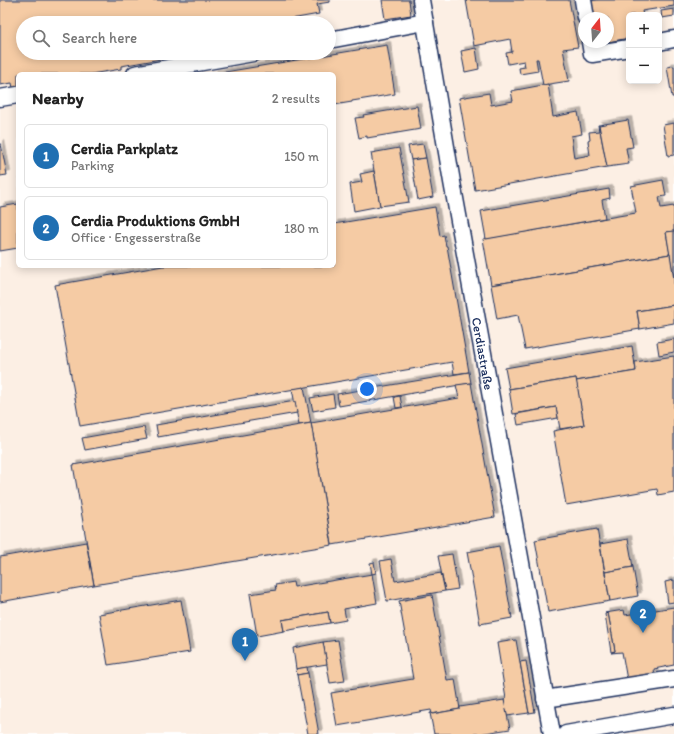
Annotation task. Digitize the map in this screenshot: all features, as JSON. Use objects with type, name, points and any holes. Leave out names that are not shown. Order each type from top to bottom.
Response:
[{"type":"street","name":"Cerdiastraße","points":[[421,0],[452,182],[552,734]]},
{"type":"street","points":[[583,0],[585,12]]},
{"type":"street","points":[[336,39],[425,22]]},
{"type":"street","points":[[662,41],[674,39]]},
{"type":"street","points":[[591,48],[592,54],[626,48]]},
{"type":"street","points":[[146,72],[214,60]]},
{"type":"street","points":[[0,98],[16,95]]},
{"type":"street","points":[[546,703],[674,679]]},
{"type":"street","points":[[566,734],[674,715]]},
{"type":"shaded area","points":[[0,0],[674,0],[674,734],[0,734]]},
{"type":"building","points":[[0,0],[330,0],[330,2],[317,4],[319,14],[308,16],[16,16],[16,60],[155,60],[121,66],[121,69],[103,72],[16,72],[16,87],[13,88],[12,83],[0,85]]},
{"type":"building","points":[[382,0],[409,0],[411,15],[385,19]]},
{"type":"building","points":[[466,0],[569,0],[578,47],[563,49],[569,81],[543,85],[538,59],[536,59],[538,71],[520,74],[519,68],[525,67],[524,61],[508,64],[506,53],[512,52],[510,39],[474,46]]},
{"type":"building","points":[[674,0],[674,6],[642,12],[626,12],[626,39],[614,41],[614,12],[591,12],[589,1]]},
{"type":"building","points":[[674,9],[674,16],[662,18],[661,11]]},
{"type":"building","points":[[387,45],[395,94],[336,105],[336,72],[225,72],[297,60],[336,60],[336,54]]},
{"type":"building","points":[[476,48],[479,69],[465,72],[461,51]]},
{"type":"building","points":[[674,66],[674,97],[672,97],[667,67]]},
{"type":"building","points":[[548,84],[553,117],[578,112],[582,134],[571,136],[574,158],[590,155],[588,141],[590,140],[589,132],[599,131],[599,125],[607,167],[475,190],[459,98],[489,93],[491,105],[513,101],[511,91]]},
{"type":"building","points":[[417,106],[421,129],[359,138],[355,118],[364,117],[363,115]]},
{"type":"building","points":[[628,120],[633,147],[626,148],[629,164],[607,167],[599,125]]},
{"type":"building","points":[[674,123],[674,155],[668,156],[663,125]]},
{"type":"building","points":[[0,144],[7,175],[0,176]]},
{"type":"building","points":[[423,144],[426,158],[411,160],[408,146]]},
{"type":"building","points":[[399,148],[409,202],[380,206],[371,153]]},
{"type":"building","points":[[426,158],[433,197],[418,200],[411,160]]},
{"type":"building","points":[[374,171],[380,206],[354,211],[350,184],[362,182],[360,174]]},
{"type":"building","points":[[663,180],[666,196],[659,197],[661,208],[674,206],[674,231],[666,232],[670,254],[491,285],[483,239],[636,213],[631,186]]},
{"type":"building","points":[[609,189],[610,198],[602,200],[605,218],[486,239],[481,211]]},
{"type":"building","points":[[16,204],[16,248],[0,251],[0,207]]},
{"type":"building","points":[[435,207],[440,236],[444,235],[447,246],[469,372],[454,374],[452,362],[80,426],[55,285],[152,268],[336,268],[336,224]]},
{"type":"building","points":[[674,231],[674,280],[666,232]]},
{"type":"building","points":[[670,254],[674,280],[674,305],[637,311],[640,329],[525,349],[518,315],[497,319],[491,285]]},
{"type":"building","points":[[674,305],[674,323],[640,329],[637,311]]},
{"type":"building","points":[[674,339],[674,352],[659,355],[657,342]]},
{"type":"building","points":[[632,346],[636,371],[576,381],[576,378],[509,389],[505,368]]},
{"type":"building","points":[[674,356],[674,492],[658,495],[657,489],[566,505],[553,431],[584,425],[576,381],[636,371],[635,362]]},
{"type":"building","points":[[469,372],[471,383],[339,406],[337,394]]},
{"type":"building","points":[[576,378],[584,425],[560,429],[556,407],[513,414],[509,389]]},
{"type":"building","points":[[471,383],[495,517],[332,545],[311,423],[459,398],[456,385]]},
{"type":"building","points":[[304,387],[311,423],[299,425],[292,389]]},
{"type":"building","points":[[333,394],[335,407],[313,411],[310,398]]},
{"type":"building","points":[[400,396],[402,407],[396,408],[394,397]]},
{"type":"building","points":[[295,401],[297,413],[158,437],[156,425]]},
{"type":"building","points":[[556,407],[558,418],[518,425],[516,414]]},
{"type":"building","points":[[311,423],[332,545],[94,585],[73,465]]},
{"type":"building","points":[[144,427],[147,439],[85,450],[82,438]]},
{"type":"building","points":[[597,529],[610,601],[548,612],[535,540]]},
{"type":"building","points":[[628,539],[633,567],[605,572],[600,544]]},
{"type":"building","points":[[86,542],[94,585],[0,602],[0,557]]},
{"type":"building","points":[[499,546],[512,618],[480,624],[467,552]]},
{"type":"building","points":[[452,554],[458,589],[445,591],[438,556]]},
{"type":"building","points":[[391,559],[395,581],[441,573],[445,591],[387,601],[380,561]]},
{"type":"building","points":[[374,562],[376,573],[372,574],[370,563]]},
{"type":"building","points":[[633,567],[638,596],[610,601],[605,572]]},
{"type":"building","points":[[372,574],[377,603],[344,609],[346,620],[330,623],[328,612],[282,620],[284,631],[257,636],[250,594],[276,590],[275,585],[293,582],[294,587]]},
{"type":"building","points":[[674,580],[674,602],[668,603],[665,582]]},
{"type":"building","points":[[432,595],[447,680],[455,679],[460,709],[432,714],[431,710],[337,726],[331,693],[413,679],[399,601]]},
{"type":"building","points":[[181,600],[190,652],[108,665],[99,614]]},
{"type":"building","points":[[674,607],[674,665],[654,669],[655,676],[627,680],[622,652],[611,653],[615,651],[608,613],[605,613],[624,610],[625,615]]},
{"type":"building","points":[[328,612],[330,623],[284,631],[282,620]]},
{"type":"building","points":[[608,613],[615,651],[611,652],[605,614]]},
{"type":"building","points":[[338,640],[345,681],[330,683],[323,642]]},
{"type":"building","points":[[516,640],[529,713],[507,716],[504,700],[506,699],[497,643]]},
{"type":"building","points":[[323,642],[327,664],[296,669],[293,648]]},
{"type":"building","points":[[526,661],[535,712],[529,713],[520,662]]},
{"type":"building","points":[[307,667],[308,673],[297,675],[296,669]]},
{"type":"building","points":[[308,673],[319,734],[308,734],[297,675]]},
{"type":"building","points":[[504,700],[510,729],[479,734],[434,734],[430,713],[432,714],[460,709],[460,707]]},
{"type":"place","name":"Cerdia Produktions GmbH","points":[[643,633]]},
{"type":"place","name":"Cerdia Parkplatz","points":[[245,661]]}]
